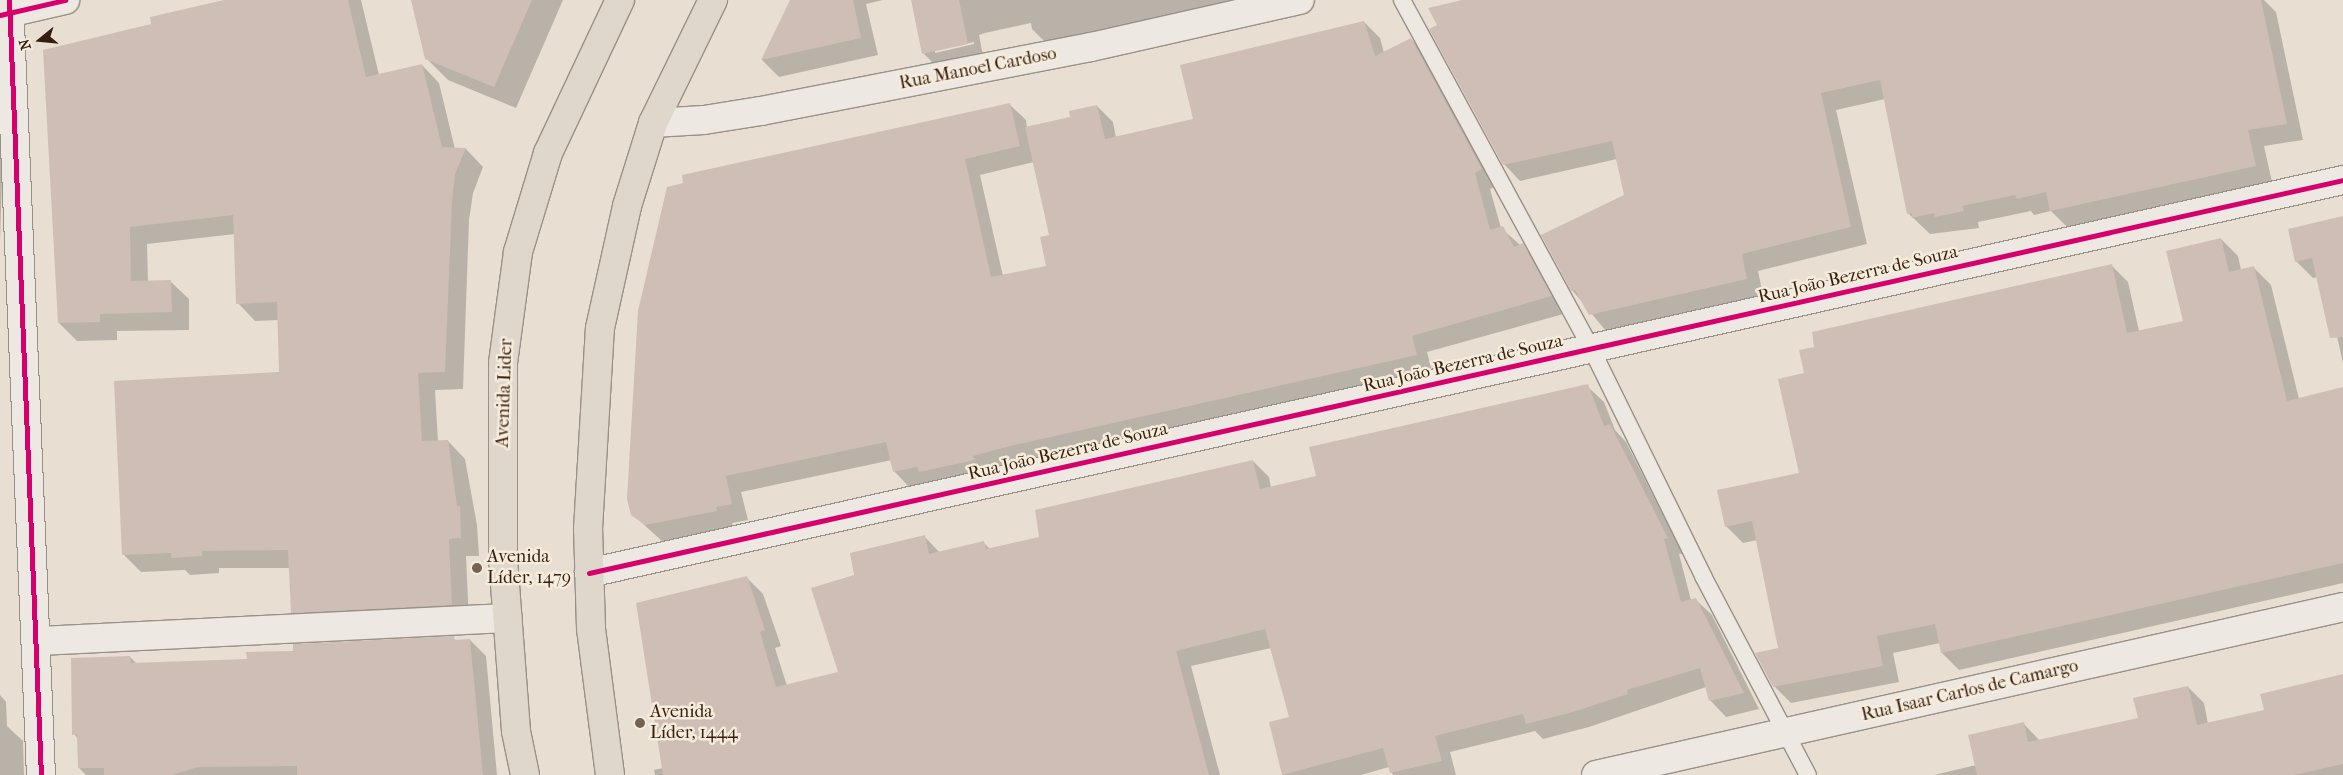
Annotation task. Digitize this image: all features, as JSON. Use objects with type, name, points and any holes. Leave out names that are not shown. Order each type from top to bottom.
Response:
[{"type":"main road","name":"Avenida Lider","points":[[525,775],[516,731],[503,559],[503,363],[518,252],[548,153],[620,0]]},
{"type":"main road","points":[[610,775],[591,628],[588,529],[600,328],[626,206],[654,123],[713,0]]},
{"type":"street","points":[[41,775],[38,642],[6,9],[65,0]]},
{"type":"street","name":"Rua Manoel Cardoso","points":[[654,123],[704,120],[760,111],[1090,47],[1300,0]]},
{"type":"street","name":"Rua João Bezerra de Souza","points":[[589,573],[1592,350],[2343,180]]},
{"type":"street","name":"Rua Isaar Carlos de Camargo","points":[[1596,775],[2343,607]]},
{"type":"street","points":[[38,642],[507,618]]},
{"type":"lane","points":[[1402,0],[1592,350],[1703,576],[1808,775]]},
{"type":"building","points":[[224,0],[348,0],[366,77],[422,64],[442,147],[466,148],[455,174],[452,202],[445,372],[418,373],[422,441],[448,440],[457,506],[460,506],[461,538],[449,539],[452,605],[291,613],[288,550],[202,551],[202,556],[171,558],[171,553],[122,555],[114,381],[279,372],[277,302],[236,304],[233,215],[130,227],[131,281],[171,280],[172,312],[100,314],[100,322],[58,323],[43,50],[151,24],[150,17]]},
{"type":"building","points":[[411,0],[532,0],[494,87],[425,59]]},
{"type":"building","points":[[790,0],[853,0],[861,38],[761,60]]},
{"type":"building","points":[[911,0],[959,0],[968,44],[922,54]]},
{"type":"building","points":[[1462,0],[2261,0],[2287,124],[2248,130],[2256,166],[2050,211],[2046,192],[2017,199],[2015,195],[1962,206],[1964,211],[1935,217],[1934,213],[1912,218],[1912,213],[1907,214],[1880,80],[1821,93],[1851,227],[1742,254],[1747,279],[1589,315],[1575,290],[1571,291],[1541,235],[1624,195],[1612,141],[1503,165],[1429,29],[1437,25],[1428,8]]},
{"type":"building","points":[[1364,21],[1375,56],[1411,38],[1482,169],[1475,173],[1490,230],[1503,226],[1514,247],[1523,243],[1552,296],[1412,336],[1417,355],[1010,446],[973,456],[975,460],[919,472],[917,467],[893,472],[886,442],[726,476],[732,504],[716,507],[717,511],[645,525],[631,515],[627,499],[638,311],[667,187],[683,183],[682,175],[1010,103],[1020,146],[965,159],[991,277],[1046,266],[1040,237],[1049,235],[1025,127],[1070,117],[1069,111],[1097,105],[1105,139],[1193,119],[1180,65]]},
{"type":"building","points":[[2343,216],[2343,337],[2330,338],[2312,258],[2295,262],[2288,229]]},
{"type":"building","points":[[2221,238],[2229,272],[2254,266],[2287,401],[2343,387],[2343,563],[1941,653],[1935,624],[1877,636],[1883,666],[1773,687],[1755,653],[1778,648],[1752,521],[1725,527],[1717,490],[1799,473],[1778,379],[1804,373],[1799,350],[1814,347],[1812,332],[2112,264],[2127,333],[2183,321],[2166,251]]},
{"type":"building","points":[[1588,384],[1604,426],[1610,424],[1668,538],[1664,539],[1681,602],[1696,598],[1744,693],[1709,701],[1700,668],[1627,690],[1628,694],[1573,712],[1526,724],[1523,714],[1435,736],[1442,761],[1390,773],[1383,748],[1282,775],[1269,722],[1289,717],[1265,629],[1176,651],[1209,775],[663,775],[636,603],[747,576],[765,630],[760,632],[776,687],[838,672],[811,588],[854,575],[850,553],[925,535],[929,554],[984,541],[986,549],[1039,537],[1035,510],[1253,460],[1260,489],[1316,476],[1309,447]]},
{"type":"building","points":[[454,636],[454,640],[470,639],[483,775],[297,775],[297,766],[198,767],[172,775],[104,775],[104,768],[78,768],[77,734],[72,735],[71,658],[130,656],[131,663],[247,659],[246,652],[293,651],[293,644]]},
{"type":"building","points":[[2343,674],[2343,764],[2294,775],[1977,775],[1968,735],[2024,722],[2028,742],[2138,718],[2133,698],[2188,686],[2197,725],[2264,710],[2260,694]]},
{"type":"cycle path","points":[[9,0],[41,775]]},
{"type":"cycle path","points":[[0,15],[65,0]]},
{"type":"cycle path","points":[[589,573],[2343,180]]},
{"type":"place","name":"Avenida Líder, 1479","points":[[477,568]]},
{"type":"place","name":"Avenida Líder, 1444","points":[[640,723]]}]
